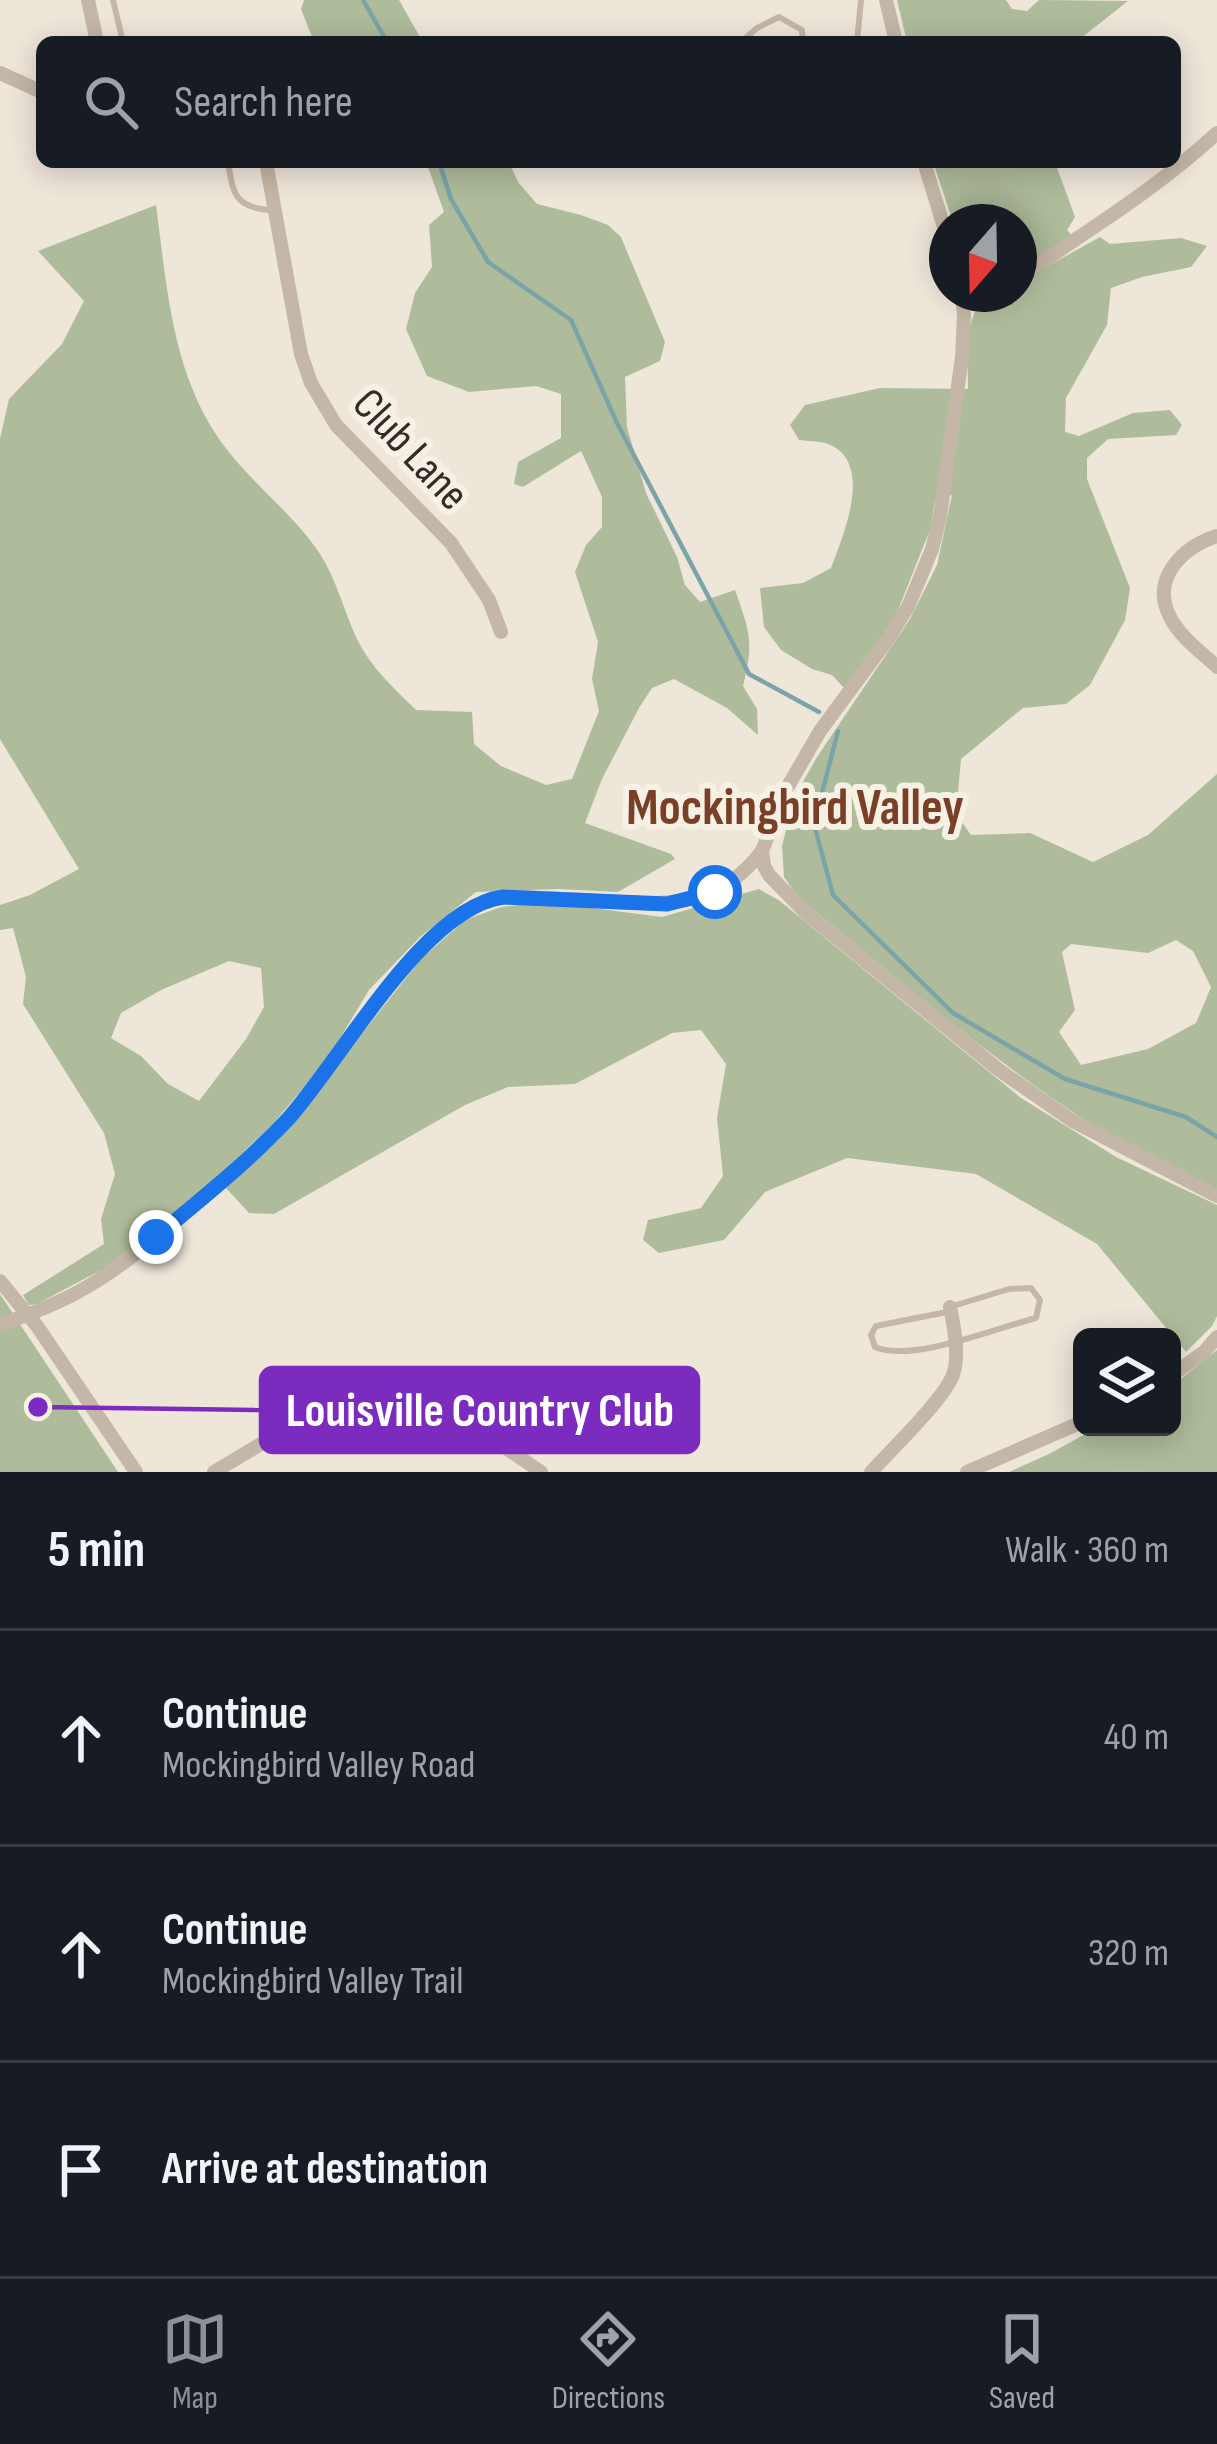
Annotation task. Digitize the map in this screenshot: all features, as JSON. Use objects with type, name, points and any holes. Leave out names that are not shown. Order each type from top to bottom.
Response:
[{"type":"street","points":[[88,0],[96,36]]},
{"type":"street","points":[[886,0],[895,36]]},
{"type":"street","points":[[0,73],[36,89]]},
{"type":"street","points":[[1181,163],[1217,133]]},
{"type":"street","name":"Club Lane","points":[[267,168],[301,354],[317,395],[336,425],[451,543],[489,600],[501,632]]},
{"type":"street","points":[[926,168],[937,204]]},
{"type":"street","points":[[1037,262],[1175,168]]},
{"type":"street","points":[[0,1325],[85,1288],[122,1264],[254,1152],[313,1089],[424,945],[459,914],[482,901],[503,897],[667,904],[715,892],[748,870],[762,851],[805,754],[908,607],[932,549],[962,357],[964,312]]},
{"type":"street","points":[[1217,536],[1181,555],[1170,569],[1164,592],[1179,631],[1217,667]]},
{"type":"street","points":[[762,851],[769,875],[805,912],[999,1070],[1072,1120],[1217,1196]]},
{"type":"street","points":[[0,1281],[136,1472]]},
{"type":"street","points":[[871,1472],[949,1384],[956,1363],[950,1309]]},
{"type":"street","points":[[1181,1369],[1217,1337]]},
{"type":"street","points":[[214,1472],[356,1387],[391,1376],[420,1384],[542,1472]]},
{"type":"street","points":[[967,1472],[1073,1426]]},
{"type":"lane","points":[[113,0],[122,36]]},
{"type":"lane","points":[[858,36],[861,0]]},
{"type":"lane","points":[[748,36],[779,17],[802,30],[802,36]]},
{"type":"lane","points":[[229,168],[241,202],[253,209],[275,210]]},
{"type":"lane","points":[[1031,1288],[1040,1300],[1036,1318],[955,1343],[890,1353],[874,1347],[871,1335],[876,1326],[1010,1289],[1031,1288]]},
{"type":"green space","points":[[304,0],[399,0],[419,36],[312,36],[301,9]]},
{"type":"green space","points":[[897,0],[1006,0],[1012,9],[1027,11],[1039,0],[1128,1],[1084,36],[906,36]]},
{"type":"green space","points":[[428,168],[512,168],[537,204],[608,225],[621,237],[665,342],[660,361],[625,377],[627,427],[646,493],[685,585],[700,602],[735,590],[749,637],[743,686],[757,709],[758,735],[727,708],[674,679],[652,688],[602,779],[585,823],[675,859],[618,892],[476,892],[420,937],[369,990],[327,1060],[271,1126],[205,1188],[103,1269],[29,1305],[23,1295],[104,1244],[101,1219],[115,1174],[104,1133],[23,1004],[26,977],[13,928],[0,930],[0,905],[79,869],[0,739],[0,439],[9,399],[62,344],[84,301],[38,251],[156,205],[182,359],[205,416],[222,443],[320,554],[352,629],[384,677],[416,710],[472,712],[474,744],[501,766],[546,785],[572,779],[599,711],[592,679],[598,642],[575,572],[586,545],[602,527],[602,497],[581,451],[523,487],[514,484],[518,462],[561,438],[561,394],[536,386],[469,392],[427,376],[406,329],[415,293],[432,267],[429,225],[444,212]],"holes":[[[229,961],[261,968],[264,1007],[199,1101],[168,1084],[141,1056],[111,1038],[121,1013]]]},
{"type":"green space","points":[[935,168],[1057,168],[1075,217],[1067,230],[1073,237],[1037,257],[1037,204],[947,204]]},
{"type":"green space","points":[[1100,237],[1110,244],[1181,238],[1207,246],[1191,267],[1111,288],[1107,325],[1066,398],[1065,432],[1079,436],[1133,413],[1170,410],[1182,425],[1176,435],[1108,439],[1087,458],[1087,479],[1130,588],[1125,620],[1090,685],[1066,704],[1023,708],[961,759],[956,814],[971,835],[1030,833],[1093,862],[1148,835],[1217,774],[1217,1189],[1111,1135],[1041,1090],[799,898],[784,877],[782,846],[795,796],[910,619],[937,565],[952,495],[935,500],[931,527],[895,618],[846,690],[832,675],[781,650],[764,627],[760,588],[803,583],[831,568],[852,501],[850,466],[842,453],[825,443],[799,440],[790,425],[805,405],[880,388],[968,389],[975,312],[1037,312],[1037,272]],"holes":[[[1176,940],[1193,951],[1211,987],[1196,1023],[1148,1049],[1081,1065],[1059,1032],[1075,1010],[1062,952],[1071,944],[1148,953]]]},
{"type":"green space","points":[[759,889],[780,901],[1021,1098],[1116,1157],[1217,1205],[1217,1316],[1212,1326],[1186,1352],[1181,1346],[1181,1328],[1166,1328],[1097,1244],[976,1174],[847,1158],[765,1192],[724,1240],[659,1253],[643,1240],[648,1220],[701,1208],[723,1176],[717,1118],[726,1064],[701,1030],[672,1033],[575,1084],[508,1087],[465,1105],[274,1214],[249,1213],[226,1188],[279,1139],[420,960],[465,920],[501,907],[546,902],[662,917]]},
{"type":"green space","points":[[0,1294],[118,1472],[0,1472]]},
{"type":"green space","points":[[1217,1350],[1217,1472],[1009,1472],[1082,1436],[1181,1436],[1181,1379]]},
{"type":"waterway","points":[[363,0],[384,36]]},
{"type":"waterway","points":[[441,168],[451,199],[488,262],[571,320],[617,423],[749,674],[819,712]]},
{"type":"waterway","points":[[838,731],[814,824],[833,895],[953,1013],[1065,1079],[1186,1117],[1217,1137]]},
{"type":"place","name":"Louisville Country Club","points":[[38,1407]]},
{"type":"district","name":"Mockingbird Valley","points":[[795,806]]},
{"type":"route","points":[[156,1237],[286,1120],[424,945],[473,905],[503,897],[667,904],[715,892]]}]
